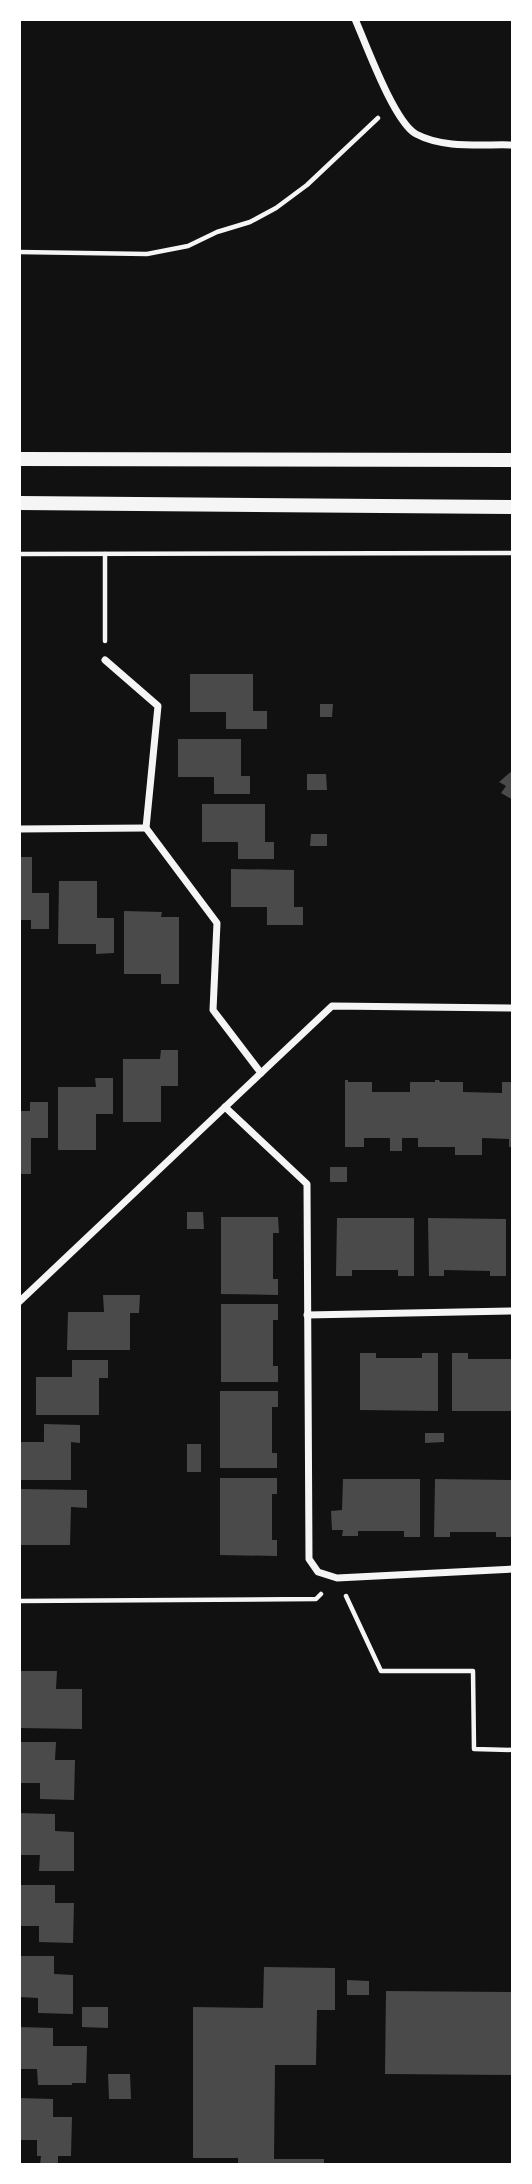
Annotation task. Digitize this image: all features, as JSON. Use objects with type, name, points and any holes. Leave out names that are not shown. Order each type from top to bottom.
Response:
[{"type":"main road","points":[[19,459],[513,460]]},
{"type":"main road","points":[[19,503],[513,507]]},
{"type":"street","points":[[355,19],[392,105],[414,133],[445,143],[513,145]]},
{"type":"street","points":[[105,660],[158,706],[146,828],[218,923],[214,1010],[261,1073]]},
{"type":"street","points":[[19,829],[146,828]]},
{"type":"street","points":[[19,1302],[332,1006],[513,1008]]},
{"type":"street","points":[[225,1107],[307,1184],[309,1559],[318,1572],[337,1578],[513,1569]]},
{"type":"street","points":[[307,1315],[513,1311]]},
{"type":"path","points":[[19,251],[147,254],[188,246],[217,232],[250,222],[276,208],[307,185],[392,105]]},
{"type":"path","points":[[19,554],[513,553]]},
{"type":"path","points":[[105,554],[105,660]]},
{"type":"path","points":[[19,1601],[316,1599],[337,1578],[382,1671],[473,1671],[474,1749],[513,1751]]},
{"type":"building","points":[[190,674],[253,674],[253,711],[267,711],[267,729],[226,729],[226,712],[190,712]]},
{"type":"building","points":[[320,704],[333,704],[332,717],[320,717]]},
{"type":"building","points":[[178,739],[241,739],[241,776],[250,776],[250,794],[214,794],[214,777],[178,777]]},
{"type":"building","points":[[513,770],[513,800],[501,793],[506,786],[499,782]]},
{"type":"building","points":[[307,774],[326,774],[327,790],[307,790]]},
{"type":"building","points":[[202,804],[265,804],[265,842],[274,842],[274,859],[238,859],[238,842],[202,842]]},
{"type":"building","points":[[311,834],[327,834],[327,846],[310,846]]},
{"type":"building","points":[[19,857],[32,857],[32,893],[49,893],[49,929],[31,929],[31,920],[19,920]]},
{"type":"building","points":[[231,869],[294,870],[294,907],[303,907],[303,925],[267,925],[267,907],[231,907]]},
{"type":"building","points":[[59,881],[97,881],[97,918],[114,918],[114,953],[96,954],[96,944],[58,944]]},
{"type":"building","points":[[124,911],[162,912],[161,917],[179,917],[179,984],[161,984],[161,974],[124,974]]},
{"type":"building","points":[[161,1050],[178,1050],[178,1086],[161,1086],[161,1122],[123,1122],[123,1059],[160,1059]]},
{"type":"building","points":[[95,1078],[113,1078],[113,1114],[96,1114],[96,1150],[58,1150],[58,1087],[96,1087]]},
{"type":"building","points":[[345,1080],[372,1082],[372,1092],[410,1092],[410,1082],[439,1080],[463,1082],[463,1092],[502,1093],[502,1082],[513,1082],[513,1147],[509,1147],[509,1139],[482,1138],[482,1155],[455,1155],[455,1147],[418,1147],[418,1138],[402,1138],[402,1151],[390,1151],[390,1138],[364,1138],[364,1147],[345,1147]]},
{"type":"building","points":[[30,1102],[48,1102],[48,1138],[31,1138],[31,1174],[19,1174],[19,1111],[30,1111]]},
{"type":"building","points":[[330,1167],[347,1167],[347,1182],[330,1182]]},
{"type":"building","points":[[187,1212],[203,1212],[204,1229],[187,1229]]},
{"type":"building","points":[[221,1217],[278,1217],[279,1233],[273,1233],[273,1279],[278,1279],[278,1295],[221,1294]]},
{"type":"building","points":[[337,1218],[414,1218],[414,1276],[398,1276],[398,1270],[352,1270],[352,1276],[336,1276]]},
{"type":"building","points":[[428,1218],[506,1219],[506,1276],[490,1276],[490,1271],[444,1270],[444,1276],[429,1276]]},
{"type":"building","points":[[103,1295],[140,1295],[139,1313],[130,1313],[130,1350],[67,1350],[68,1312],[104,1312]]},
{"type":"building","points":[[221,1304],[278,1304],[278,1320],[273,1320],[273,1366],[278,1366],[278,1382],[221,1382]]},
{"type":"building","points":[[360,1353],[376,1353],[376,1358],[422,1358],[422,1353],[438,1353],[438,1411],[360,1410]]},
{"type":"building","points":[[452,1353],[468,1353],[468,1359],[513,1359],[513,1411],[452,1411]]},
{"type":"building","points":[[72,1360],[108,1360],[108,1378],[99,1378],[99,1415],[36,1415],[36,1377],[72,1377]]},
{"type":"building","points":[[220,1391],[278,1391],[278,1407],[272,1407],[272,1453],[277,1453],[277,1468],[220,1468]]},
{"type":"building","points":[[44,1424],[80,1425],[80,1443],[71,1442],[71,1480],[19,1480],[19,1442],[44,1442]]},
{"type":"building","points":[[425,1433],[444,1433],[444,1442],[425,1443]]},
{"type":"building","points":[[187,1444],[201,1444],[201,1472],[187,1472]]},
{"type":"building","points":[[220,1478],[277,1478],[277,1494],[272,1494],[272,1540],[277,1540],[277,1556],[220,1555]]},
{"type":"building","points":[[343,1479],[420,1479],[420,1537],[404,1537],[404,1531],[358,1531],[358,1536],[342,1536],[343,1530],[332,1530],[331,1511],[342,1510]]},
{"type":"building","points":[[435,1479],[512,1480],[512,1537],[496,1537],[496,1532],[450,1532],[450,1537],[434,1537]]},
{"type":"building","points":[[19,1489],[87,1490],[87,1508],[71,1507],[70,1545],[19,1545]]},
{"type":"building","points":[[19,1671],[57,1671],[56,1689],[82,1689],[82,1729],[19,1728]]},
{"type":"building","points":[[19,1742],[56,1742],[55,1760],[75,1760],[74,1800],[40,1799],[40,1783],[19,1783]]},
{"type":"building","points":[[19,1813],[55,1814],[55,1831],[74,1832],[74,1871],[39,1871],[40,1855],[19,1855]]},
{"type":"building","points":[[19,1885],[55,1885],[55,1903],[74,1903],[73,1943],[39,1942],[39,1926],[19,1926]]},
{"type":"building","points":[[19,1956],[54,1956],[54,1974],[73,1975],[73,2014],[38,2013],[38,1998],[19,1997]]},
{"type":"building","points":[[264,1967],[335,1968],[335,2010],[317,2010],[316,2065],[275,2065],[274,2159],[324,2159],[324,2165],[238,2165],[238,2158],[193,2158],[193,2007],[263,2008]]},
{"type":"building","points":[[347,1980],[369,1981],[369,1995],[347,1995]]},
{"type":"building","points":[[386,1991],[513,1992],[513,2075],[385,2074]]},
{"type":"building","points":[[82,2007],[108,2007],[108,2028],[82,2027]]},
{"type":"building","points":[[19,2027],[53,2028],[53,2046],[87,2046],[86,2083],[38,2085],[37,2069],[19,2069]]},
{"type":"building","points":[[108,2074],[130,2074],[131,2099],[109,2099]]},
{"type":"building","points":[[19,2098],[53,2099],[53,2117],[72,2117],[71,2156],[58,2156],[58,2165],[40,2165],[37,2140],[19,2140]]}]
